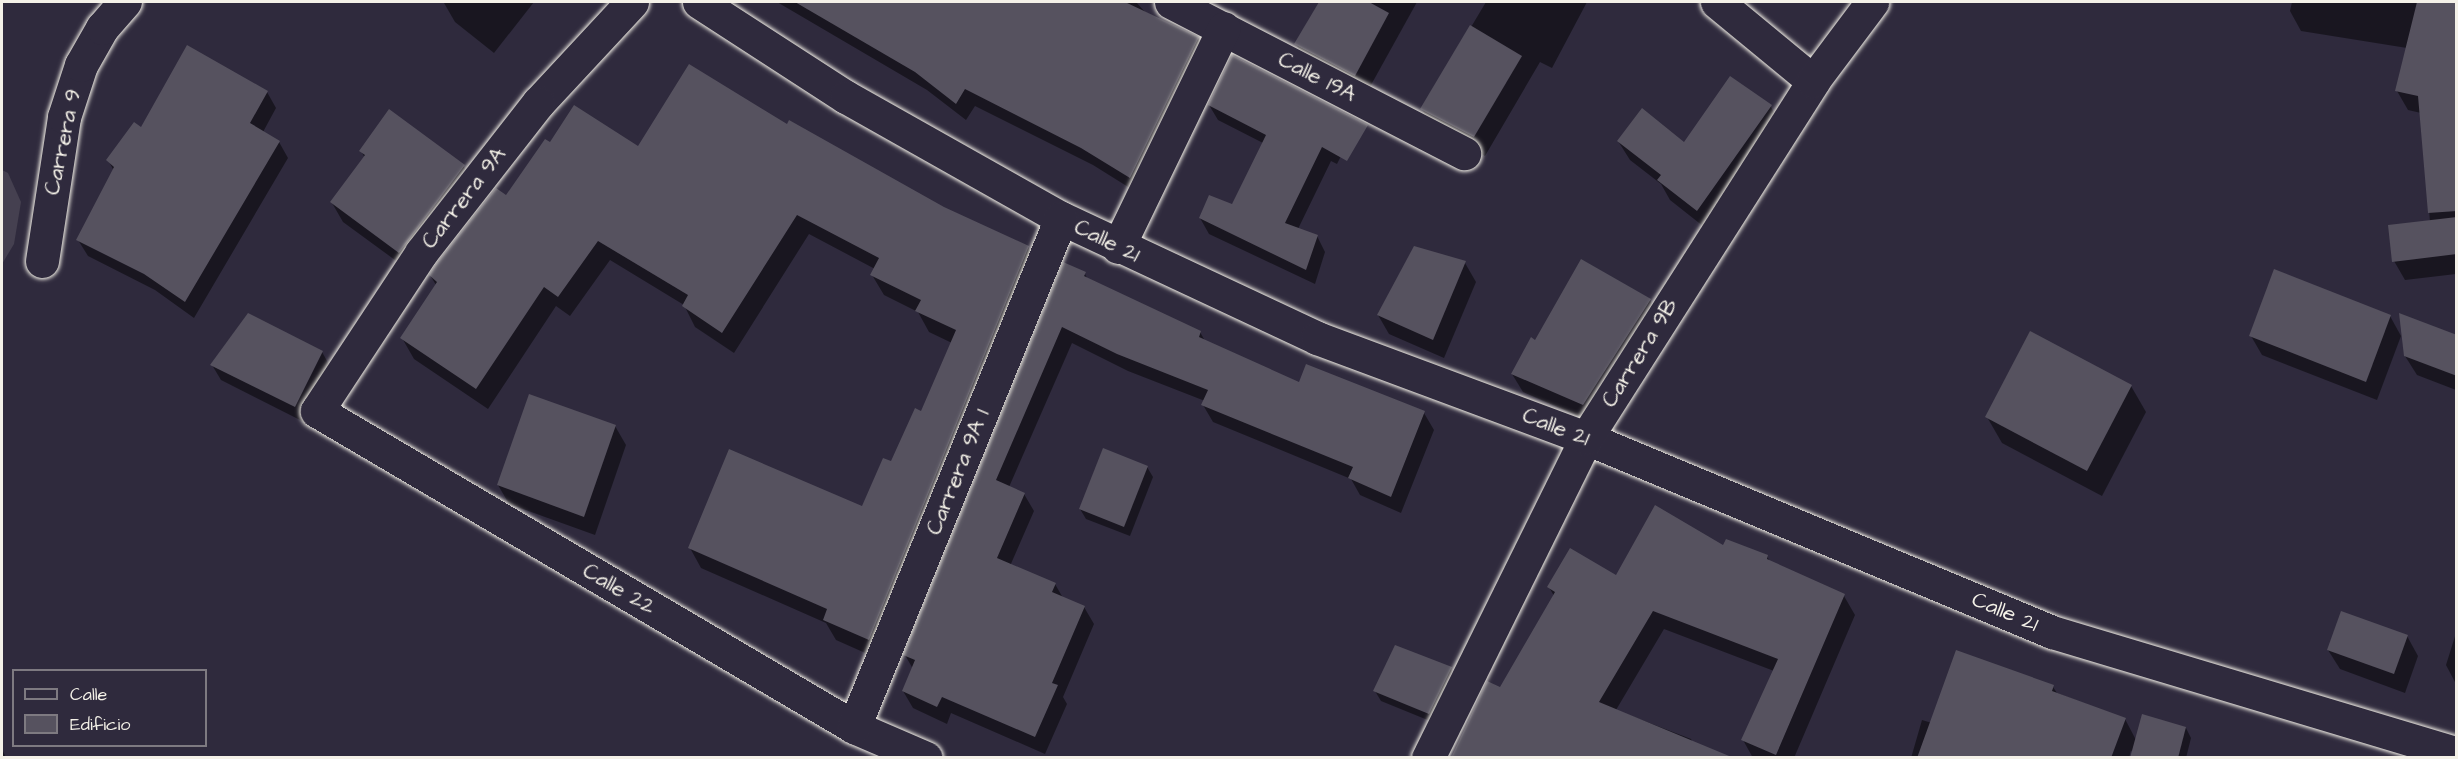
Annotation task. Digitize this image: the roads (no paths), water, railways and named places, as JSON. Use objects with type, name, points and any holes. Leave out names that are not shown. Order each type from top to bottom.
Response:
[{"type":"street","name":"Carrera 9","points":[[42,261],[67,107],[81,65],[102,28],[125,2]]},
{"type":"street","name":"Carrera 9A","points":[[317,411],[421,253],[538,103],[632,2]]},
{"type":"street","name":"Calle 21","points":[[699,2],[846,98],[1062,218],[1118,247],[1317,338],[1586,438],[2052,632],[2457,753]]},
{"type":"street","name":"Calle 19A","points":[[1171,2],[1464,153]]},
{"type":"street","points":[[1717,2],[1813,81]]},
{"type":"street","name":"Carrera 9B","points":[[1428,758],[1586,438],[1813,81],[1872,2]]},
{"type":"street","points":[[1118,247],[1224,28]]},
{"type":"street","name":"Carrera 9A 1","points":[[854,727],[1062,218]]},
{"type":"street","name":"Calle 22","points":[[317,411],[854,727],[926,758]]}]
